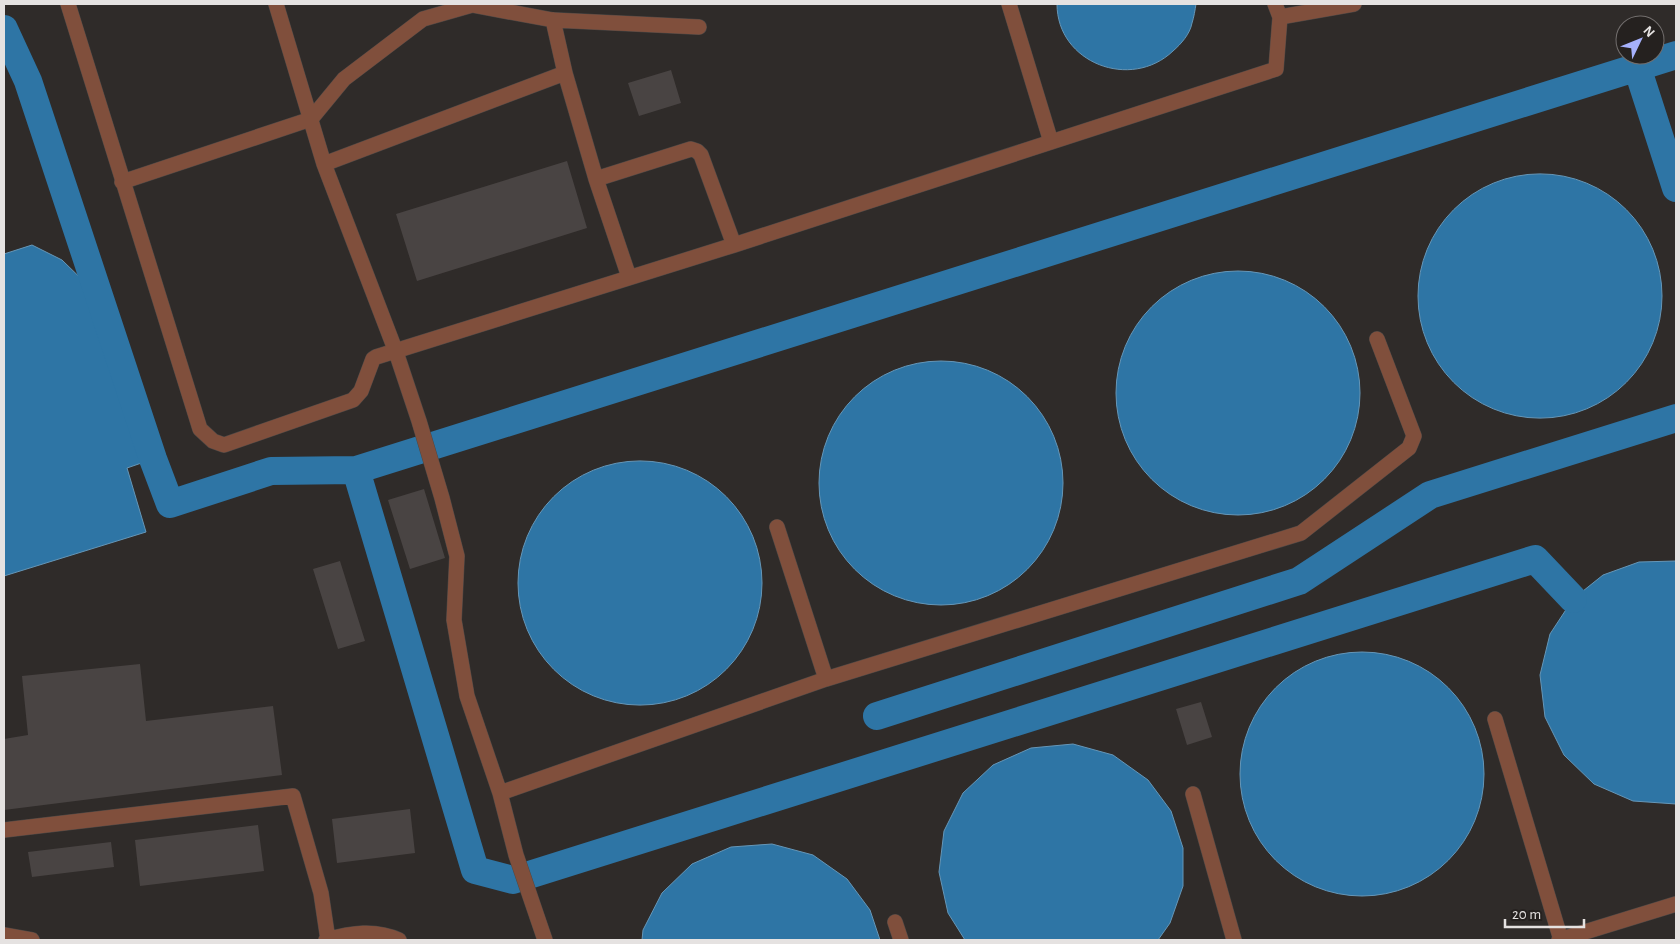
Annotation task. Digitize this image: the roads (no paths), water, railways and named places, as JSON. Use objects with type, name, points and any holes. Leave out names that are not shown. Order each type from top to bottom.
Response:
[{"type":"street","points":[[68,4],[200,429],[212,441],[224,445],[352,400],[360,391],[373,359],[734,245],[1276,69],[1278,11],[1354,4]]},
{"type":"street","points":[[276,4],[324,164],[396,352],[442,498],[457,556],[454,620],[467,696],[500,793],[516,855],[545,940]]},
{"type":"street","points":[[1009,4],[1051,142]]},
{"type":"street","points":[[122,182],[311,119],[344,79],[423,19],[472,5],[553,20],[699,27]]},
{"type":"street","points":[[553,20],[565,72],[596,179],[629,277]]},
{"type":"street","points":[[324,164],[565,72]]},
{"type":"street","points":[[596,179],[691,149],[697,151],[701,155],[734,245]]},
{"type":"street","points":[[500,793],[826,679],[1301,533],[1409,448],[1414,436],[1377,339]]},
{"type":"street","points":[[777,527],[826,679]]},
{"type":"street","points":[[1495,719],[1560,940],[1676,904]]},
{"type":"street","points":[[1193,794],[1234,940]]},
{"type":"street","points":[[4,830],[294,796],[321,893],[327,940],[353,934],[368,933],[382,934],[399,940]]},
{"type":"street","points":[[895,922],[901,940]]},
{"type":"street","points":[[4,935],[32,940]]},
{"type":"water","points":[[1057,4],[1196,4],[1189,31],[1173,51],[1156,63],[1137,69],[1118,69],[1099,65],[1083,55],[1069,42],[1060,25]]},
{"type":"water","points":[[1540,174],[1564,177],[1587,184],[1608,195],[1626,210],[1641,228],[1652,249],[1659,272],[1662,296],[1659,320],[1652,343],[1641,364],[1626,382],[1608,397],[1587,408],[1564,415],[1540,418],[1516,415],[1493,408],[1472,397],[1454,382],[1439,364],[1428,343],[1421,320],[1418,296],[1421,272],[1428,249],[1439,228],[1454,210],[1472,195],[1493,184],[1516,177]]},
{"type":"water","points":[[32,245],[62,260],[101,298],[153,459],[127,468],[146,532],[4,576],[4,254]]},
{"type":"water","points":[[1238,271],[1262,274],[1285,281],[1306,292],[1324,307],[1339,325],[1350,346],[1357,369],[1360,393],[1357,417],[1350,440],[1339,461],[1324,479],[1306,494],[1285,505],[1262,512],[1238,515],[1214,512],[1191,505],[1170,494],[1152,479],[1137,461],[1126,440],[1119,417],[1116,393],[1119,369],[1126,346],[1137,325],[1152,307],[1170,292],[1191,281],[1214,274]]},
{"type":"water","points":[[941,361],[965,364],[988,371],[1009,382],[1027,397],[1042,415],[1053,436],[1060,459],[1063,483],[1060,507],[1053,530],[1042,551],[1027,569],[1009,584],[988,595],[965,602],[941,605],[917,602],[894,595],[873,584],[855,569],[840,551],[829,530],[822,507],[819,483],[822,459],[829,436],[840,415],[855,397],[873,382],[894,371],[917,364]]},
{"type":"water","points":[[640,461],[664,464],[687,471],[708,482],[726,497],[741,515],[752,536],[759,559],[762,583],[759,607],[752,630],[741,651],[726,669],[708,684],[687,695],[664,702],[640,705],[616,702],[593,695],[572,684],[554,669],[539,651],[528,630],[521,607],[518,583],[521,559],[528,536],[539,515],[554,497],[572,482],[593,471],[616,464]]},
{"type":"water","points":[[1676,561],[1676,804],[1633,801],[1594,784],[1564,755],[1545,717],[1540,675],[1550,634],[1573,599],[1603,575],[1639,562]]},
{"type":"water","points":[[1362,652],[1386,655],[1409,662],[1430,673],[1448,688],[1463,706],[1474,727],[1481,750],[1484,774],[1481,798],[1474,821],[1463,842],[1448,860],[1430,875],[1409,886],[1386,893],[1362,896],[1338,893],[1315,886],[1294,875],[1276,860],[1261,842],[1250,821],[1243,798],[1240,774],[1243,750],[1250,727],[1261,706],[1276,688],[1294,673],[1315,662],[1338,655]]},
{"type":"water","points":[[1073,744],[1113,755],[1148,780],[1171,811],[1183,848],[1183,886],[1170,923],[1158,940],[965,940],[948,913],[939,872],[944,831],[963,793],[993,765],[1031,748]]},
{"type":"water","points":[[772,844],[813,855],[847,879],[870,910],[880,940],[642,940],[643,930],[662,893],[692,864],[731,847]]},
{"type":"waterway","points":[[4,29],[28,81],[153,459],[170,504],[271,471],[356,470],[475,870],[513,880],[1535,559],[1573,599]]},
{"type":"waterway","points":[[356,470],[1676,55]]},
{"type":"waterway","points":[[1637,67],[1676,188]]},
{"type":"waterway","points":[[877,716],[1299,581],[1430,495],[1676,418]]}]
